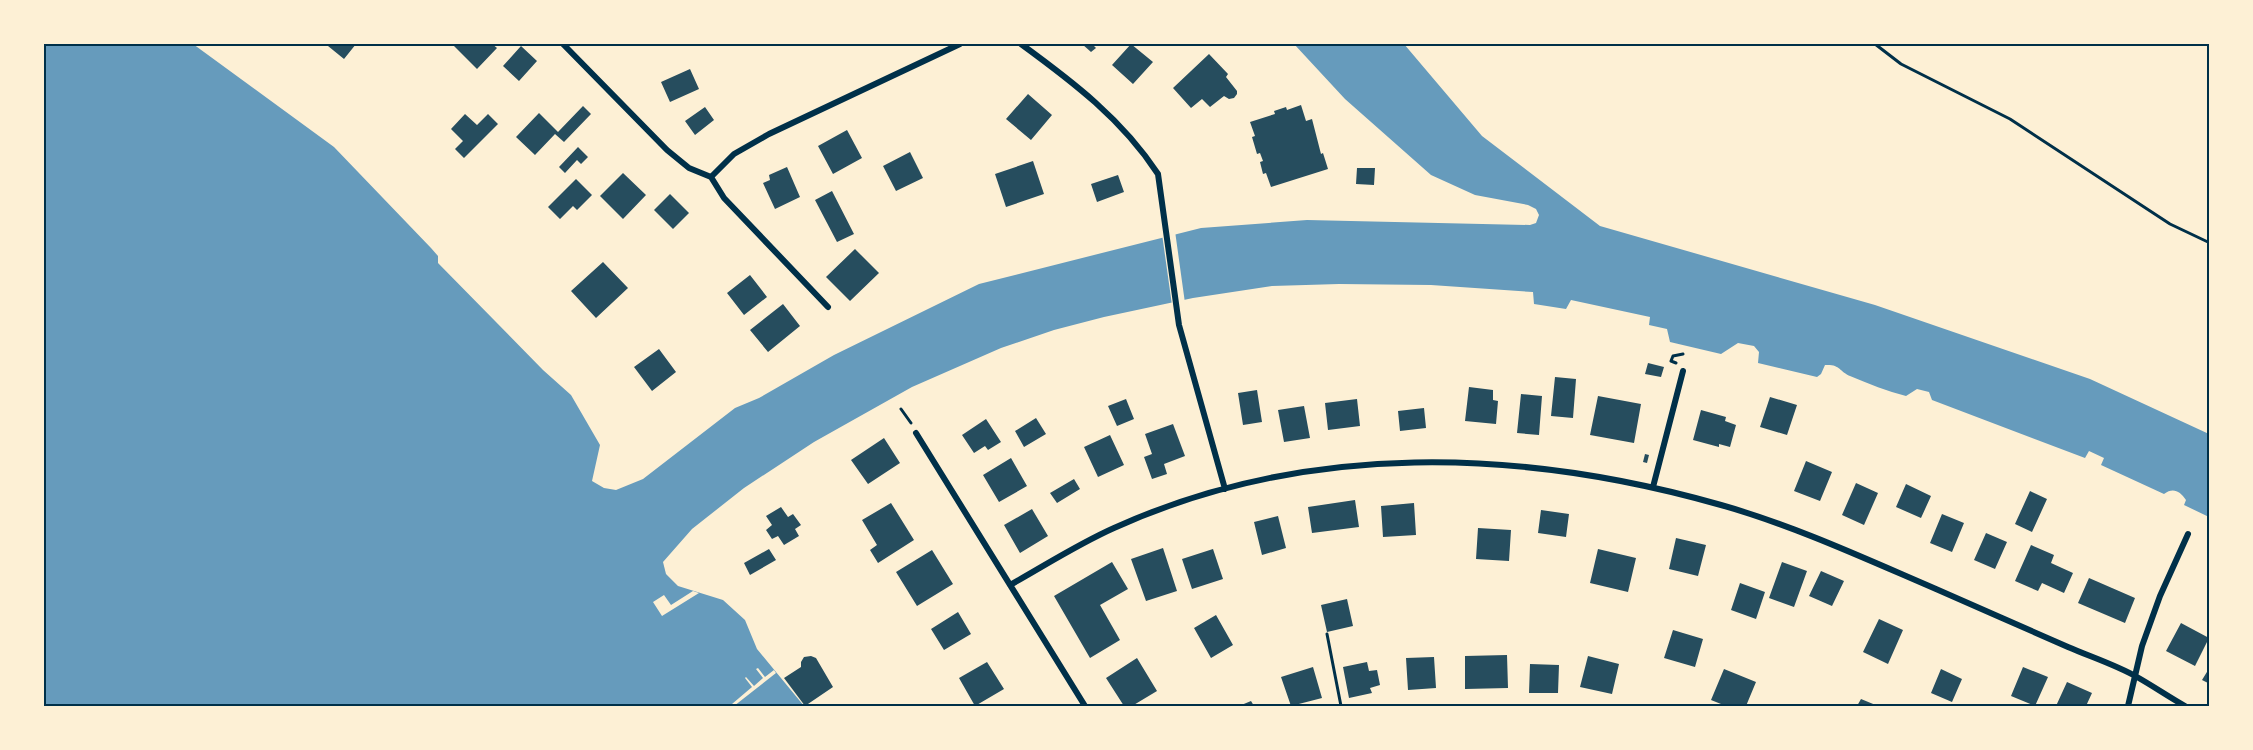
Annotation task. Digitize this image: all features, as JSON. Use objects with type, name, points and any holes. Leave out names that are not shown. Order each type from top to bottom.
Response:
[{"type":"street","points":[[563,44],[668,150],[689,168],[711,177],[724,198],[828,307]]},
{"type":"street","points":[[711,177],[734,154],[769,134],[960,44]]},
{"type":"street","points":[[1021,44],[1090,96],[1130,136],[1158,174],[1179,325],[1225,489]]},
{"type":"street","points":[[1653,487],[1683,371]]},
{"type":"street","points":[[916,433],[1085,706]]},
{"type":"street","points":[[1010,585],[1116,527],[1177,504],[1225,489],[1325,468],[1411,461],[1488,464],[1567,471],[1653,487],[1723,506],[1793,530],[2134,675],[2185,706]]},
{"type":"street","points":[[2128,706],[2142,646],[2160,596],[2188,534]]},
{"type":"path","points":[[1875,44],[1901,64],[2010,119],[2170,224],[2210,243]]},
{"type":"path","points":[[901,409],[916,433]]},
{"type":"path","points":[[1327,634],[1341,706]]},
{"type":"water","points":[[44,44],[193,44],[334,147],[431,248],[438,256],[438,263],[543,370],[571,395],[600,445],[592,481],[604,488],[616,490],[643,479],[735,408],[759,398],[834,355],[979,284],[1201,228],[1307,220],[1530,225],[1536,223],[1539,215],[1536,209],[1528,205],[1475,195],[1431,175],[1345,99],[1294,44],[1404,44],[1482,136],[1600,226],[1875,305],[2090,379],[2209,434],[2209,517],[2184,505],[2186,500],[2179,492],[2173,490],[2164,494],[2101,465],[2104,458],[2089,451],[2085,458],[1932,400],[1929,392],[1917,389],[1906,396],[1850,376],[1834,366],[1825,365],[1817,377],[1758,363],[1759,352],[1754,346],[1738,343],[1721,354],[1670,342],[1667,329],[1649,325],[1650,317],[1571,300],[1566,309],[1534,304],[1533,292],[1431,285],[1272,286],[1193,298],[1104,317],[1054,330],[1001,348],[912,387],[814,442],[744,488],[692,529],[663,562],[666,574],[678,586],[723,600],[745,620],[757,649],[804,706],[44,706]]},
{"type":"pier","points":[[1175,231],[1185,303],[1172,305],[1162,234]]},
{"type":"pier","points":[[693,591],[699,593],[662,616],[653,602],[664,595],[671,605]]},
{"type":"pier","points":[[758,668],[765,677],[774,670],[776,673],[734,706],[732,704],[752,687],[746,677],[754,686],[763,678],[756,669]]},
{"type":"building","points":[[330,44],[356,44],[344,59],[328,46]]},
{"type":"building","points":[[457,44],[492,44],[497,48],[477,69],[454,46]]},
{"type":"building","points":[[1082,44],[1096,44],[1094,46],[1096,48],[1091,52]]},
{"type":"building","points":[[1131,44],[1153,62],[1133,84],[1112,65]]},
{"type":"building","points":[[521,46],[537,61],[519,81],[503,66]]},
{"type":"building","points":[[1209,54],[1228,74],[1226,77],[1237,94],[1234,98],[1229,99],[1224,96],[1210,107],[1202,99],[1191,108],[1173,88]]},
{"type":"building","points":[[690,69],[699,89],[670,102],[661,82]]},
{"type":"building","points":[[1028,94],[1052,115],[1031,140],[1006,119]]},
{"type":"building","points":[[1301,105],[1306,121],[1312,119],[1321,154],[1323,153],[1328,169],[1271,187],[1266,173],[1263,174],[1260,162],[1263,161],[1260,153],[1257,154],[1252,137],[1255,136],[1250,122],[1275,114],[1274,111],[1286,107],[1287,110]]},
{"type":"building","points":[[583,106],[591,114],[564,142],[555,134],[535,155],[516,137],[539,113],[558,132]]},
{"type":"building","points":[[705,107],[714,120],[695,135],[685,121]]},
{"type":"building","points":[[465,114],[477,125],[488,114],[498,124],[464,158],[455,149],[463,141],[451,129]]},
{"type":"building","points":[[847,130],[862,158],[833,174],[818,146]]},
{"type":"building","points":[[578,147],[588,157],[581,164],[577,160],[565,173],[559,167]]},
{"type":"building","points":[[910,152],[923,178],[896,191],[883,166]]},
{"type":"building","points":[[1033,161],[1044,194],[1006,207],[995,174]]},
{"type":"building","points":[[787,167],[800,197],[775,209],[763,183],[770,180],[769,175]]},
{"type":"building","points":[[1357,168],[1375,168],[1374,185],[1356,184]]},
{"type":"building","points":[[623,173],[646,195],[623,219],[600,196]]},
{"type":"building","points":[[1118,175],[1124,192],[1097,202],[1091,184]]},
{"type":"building","points":[[576,179],[592,195],[577,210],[573,206],[560,219],[548,207]]},
{"type":"building","points":[[832,191],[854,234],[837,242],[815,200]]},
{"type":"building","points":[[670,194],[689,213],[673,229],[654,210]]},
{"type":"building","points":[[855,249],[879,273],[850,301],[826,277]]},
{"type":"building","points":[[603,262],[628,288],[596,318],[571,291]]},
{"type":"building","points":[[750,275],[767,297],[744,315],[727,293]]},
{"type":"building","points":[[783,304],[800,326],[768,352],[750,330]]},
{"type":"building","points":[[659,349],[676,372],[652,391],[634,367]]},
{"type":"building","points":[[1648,363],[1664,367],[1661,377],[1645,374]]},
{"type":"building","points":[[1555,377],[1576,379],[1573,418],[1551,416]]},
{"type":"building","points":[[1469,387],[1493,390],[1493,400],[1498,401],[1496,424],[1465,421]]},
{"type":"building","points":[[1257,390],[1262,422],[1243,425],[1238,393]]},
{"type":"building","points":[[1521,394],[1542,396],[1539,435],[1517,433]]},
{"type":"building","points":[[1598,396],[1641,404],[1634,443],[1590,435]]},
{"type":"building","points":[[1770,397],[1797,405],[1787,435],[1760,427]]},
{"type":"building","points":[[1126,399],[1134,419],[1117,426],[1108,406]]},
{"type":"building","points":[[1357,399],[1360,426],[1328,430],[1325,403]]},
{"type":"building","points":[[1304,406],[1310,438],[1284,442],[1278,410]]},
{"type":"building","points":[[1424,408],[1426,428],[1400,431],[1398,411]]},
{"type":"building","points":[[1701,410],[1726,417],[1725,421],[1736,425],[1730,447],[1719,444],[1719,447],[1693,440]]},
{"type":"building","points":[[1036,418],[1046,434],[1024,447],[1015,431]]},
{"type":"building","points":[[986,419],[1001,442],[988,450],[985,446],[974,453],[962,435]]},
{"type":"building","points":[[1173,424],[1185,456],[1164,464],[1167,474],[1152,479],[1144,457],[1152,454],[1145,434]]},
{"type":"building","points":[[1110,435],[1124,465],[1098,477],[1084,447]]},
{"type":"building","points":[[884,438],[900,463],[868,484],[851,460]]},
{"type":"building","points":[[1645,454],[1649,455],[1647,463],[1643,462]]},
{"type":"building","points":[[1011,458],[1027,486],[999,502],[983,475]]},
{"type":"building","points":[[1806,461],[1832,472],[1820,501],[1794,491]]},
{"type":"building","points":[[1074,479],[1080,489],[1057,503],[1050,493]]},
{"type":"building","points":[[1856,483],[1878,493],[1864,525],[1842,515]]},
{"type":"building","points":[[1906,484],[1931,496],[1921,518],[1896,507]]},
{"type":"building","points":[[2030,491],[2047,499],[2032,532],[2015,524]]},
{"type":"building","points":[[1355,500],[1359,527],[1312,533],[1308,507]]},
{"type":"building","points":[[891,503],[914,540],[878,563],[870,550],[877,545],[862,520]]},
{"type":"building","points":[[1414,503],[1416,535],[1383,537],[1381,506]]},
{"type":"building","points":[[781,507],[788,517],[793,514],[801,525],[795,529],[799,536],[784,545],[778,536],[772,539],[766,530],[772,525],[766,516]]},
{"type":"building","points":[[1032,509],[1048,536],[1020,553],[1004,525]]},
{"type":"building","points":[[1541,510],[1569,514],[1566,537],[1538,533]]},
{"type":"building","points":[[1942,514],[1964,523],[1952,552],[1930,543]]},
{"type":"building","points":[[1278,516],[1286,548],[1262,555],[1254,522]]},
{"type":"building","points":[[1478,528],[1511,530],[1509,561],[1476,559]]},
{"type":"building","points":[[1986,533],[2007,542],[1995,569],[1974,560]]},
{"type":"building","points":[[1676,538],[1706,545],[1698,576],[1669,569]]},
{"type":"building","points":[[2031,545],[2054,555],[2051,563],[2073,573],[2064,593],[2042,583],[2038,591],[2015,581]]},
{"type":"building","points":[[1163,548],[1177,591],[1146,601],[1131,559]]},
{"type":"building","points":[[769,549],[776,560],[750,575],[744,563]]},
{"type":"building","points":[[1213,549],[1223,579],[1192,589],[1182,559]]},
{"type":"building","points":[[1598,549],[1636,558],[1628,592],[1590,583]]},
{"type":"building","points":[[932,550],[953,584],[917,606],[896,572]]},
{"type":"building","points":[[1112,562],[1128,589],[1100,605],[1120,640],[1090,658],[1054,596]]},
{"type":"building","points":[[1782,562],[1807,571],[1794,607],[1769,598]]},
{"type":"building","points":[[1821,571],[1844,581],[1832,606],[1809,596]]},
{"type":"building","points":[[2089,578],[2135,598],[2125,623],[2078,603]]},
{"type":"building","points":[[1740,583],[1765,592],[1756,619],[1731,610]]},
{"type":"building","points":[[1347,599],[1353,626],[1327,632],[1321,605]]},
{"type":"building","points":[[958,612],[971,634],[944,650],[931,629]]},
{"type":"building","points":[[1216,615],[1233,645],[1211,658],[1194,628]]},
{"type":"building","points":[[1879,619],[1903,630],[1888,664],[1863,652]]},
{"type":"building","points":[[2181,623],[2209,638],[2195,666],[2166,651]]},
{"type":"building","points":[[1673,630],[1703,639],[1695,667],[1664,658]]},
{"type":"building","points":[[1507,655],[1508,688],[1465,689],[1465,656]]},
{"type":"building","points":[[1588,656],[1619,664],[1612,694],[1580,687]]},
{"type":"building","points":[[804,657],[816,658],[833,687],[805,706],[784,678],[801,667]]},
{"type":"building","points":[[1434,657],[1436,688],[1408,690],[1406,658]]},
{"type":"building","points":[[1137,658],[1157,691],[1132,706],[1124,706],[1106,678]]},
{"type":"building","points":[[987,662],[1004,689],[975,706],[959,678]]},
{"type":"building","points":[[1367,662],[1369,671],[1377,670],[1380,685],[1370,688],[1372,693],[1349,698],[1343,667]]},
{"type":"building","points":[[1530,664],[1559,665],[1558,693],[1529,693]]},
{"type":"building","points":[[1313,667],[1322,698],[1291,706],[1281,677]]},
{"type":"building","points":[[2023,667],[2048,677],[2035,706],[2011,696]]},
{"type":"building","points":[[2210,667],[2210,684],[2202,680]]},
{"type":"building","points":[[1724,669],[1756,682],[1746,706],[1726,706],[1711,700]]},
{"type":"building","points":[[1941,669],[1962,679],[1952,702],[1931,693]]},
{"type":"building","points":[[2067,682],[2092,693],[2086,706],[2056,706]]},
{"type":"building","points":[[1861,699],[1878,706],[1857,706]]},
{"type":"building","points":[[1251,701],[1254,706],[1239,706]]}]
